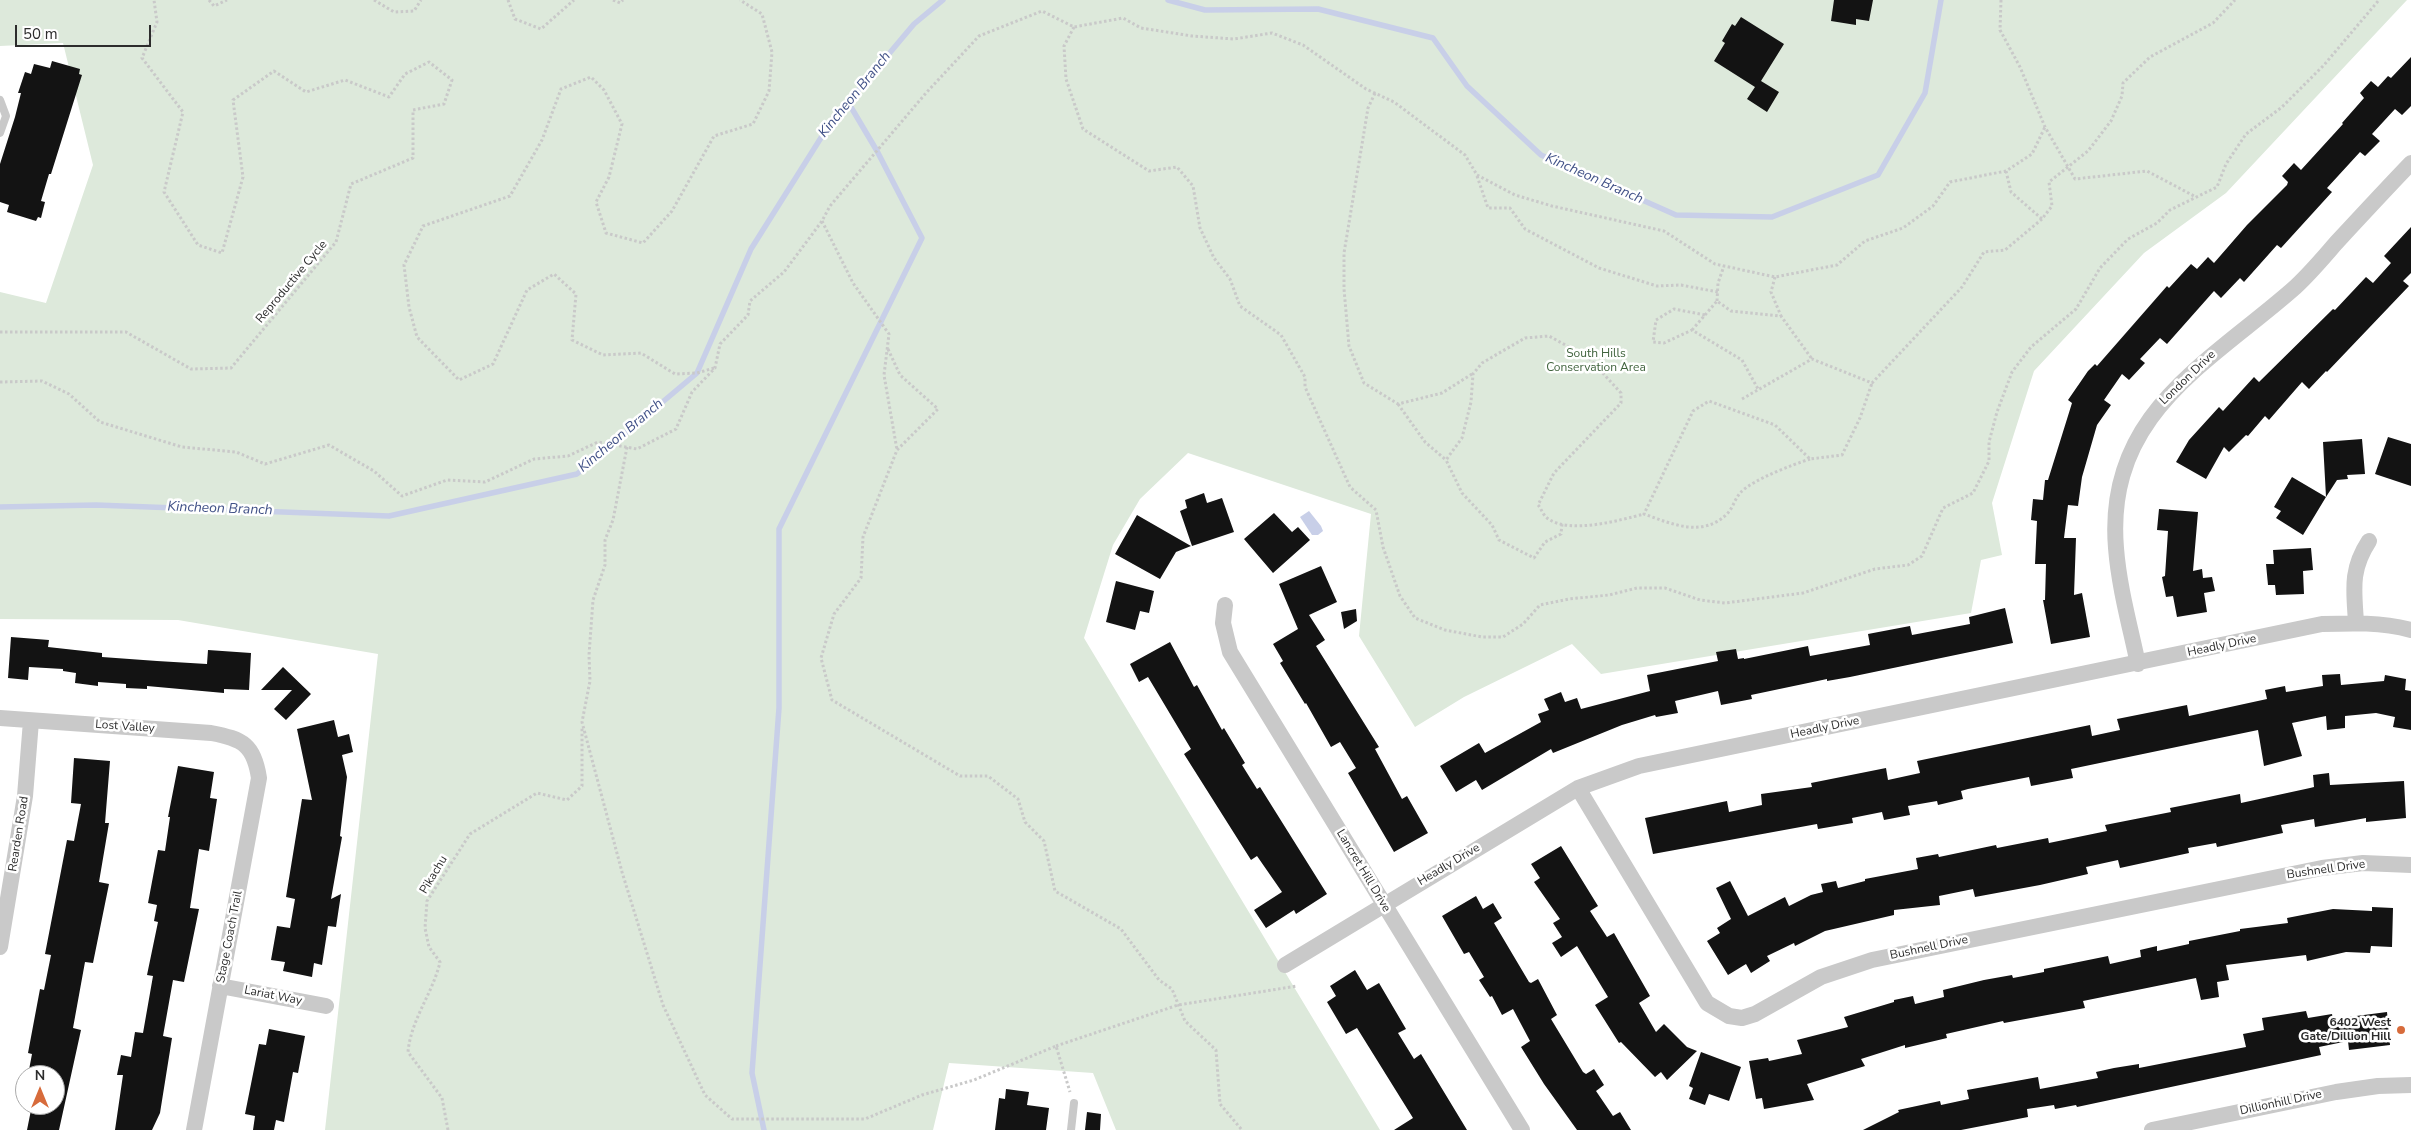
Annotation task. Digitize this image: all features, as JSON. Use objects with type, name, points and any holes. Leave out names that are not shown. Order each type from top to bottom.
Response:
[{"type":"street","name":"London Drive","points":[[2138,664],[2119,571],[2115,527],[2121,480],[2141,431],[2175,388],[2205,359],[2294,288],[2411,163]]},
{"type":"street","points":[[2356,622],[2355,569],[2359,556],[2369,541]]},
{"type":"street","name":"Lancret Hill Drive","points":[[1225,606],[1223,623],[1230,652],[1522,1130]]},
{"type":"street","name":"Headly Drive","points":[[1285,965],[1578,788],[1639,766],[2138,664],[2322,624],[2356,622],[2394,626],[2411,630]]},
{"type":"street","name":"Lost Valley","points":[[0,718],[211,733],[230,737],[248,746]]},
{"type":"street","name":"Rearden Road","points":[[0,947],[26,796],[31,721]]},
{"type":"street","name":"Stage Coach Trail","points":[[194,1130],[259,778],[257,761],[248,746]]},
{"type":"street","name":"Bushnell Drive","points":[[1578,788],[1707,1003],[1729,1016],[1742,1018],[1767,1010],[1821,978],[1872,960],[2322,868],[2363,863],[2411,865]]},
{"type":"street","name":"Lariat Way","points":[[220,986],[326,1006]]},
{"type":"street","name":"Dillionhill Drive","points":[[2152,1130],[2336,1092],[2378,1086],[2411,1085]]},
{"type":"lane","points":[[0,100],[6,116],[0,133]]},
{"type":"lane","points":[[1071,1130],[1074,1103]]},
{"type":"path","name":"Reproductive Cycle","points":[[0,332],[126,332],[191,369],[231,368],[336,242],[351,184],[413,158],[413,110],[444,104],[452,80],[429,62],[405,74],[389,97],[345,80],[306,92],[274,71],[233,100],[242,177],[222,253],[198,245],[164,192],[183,112],[142,58],[157,22],[154,0]]},
{"type":"path","points":[[209,0],[214,6],[227,0]]},
{"type":"path","points":[[374,0],[394,12],[414,11],[421,0]]},
{"type":"path","points":[[508,0],[515,19],[541,29],[574,0]]},
{"type":"path","points":[[613,0],[620,3],[623,0]]},
{"type":"path","points":[[715,368],[697,373],[676,374],[642,353],[603,356],[572,340],[576,294],[554,274],[527,290],[493,364],[459,380],[416,337],[404,264],[423,226],[510,196],[542,140],[561,89],[591,77],[604,90],[622,124],[609,177],[596,202],[606,233],[643,243],[672,211],[714,136],[753,124],[769,91],[772,52],[762,14],[740,0]]},
{"type":"path","points":[[2001,0],[2000,30],[2020,67],[2045,127],[2075,179],[2147,171],[2197,197]]},
{"type":"path","points":[[1398,404],[1442,393],[1473,374],[1482,363],[1525,338],[1550,336],[1589,358],[1621,393],[1621,403],[1554,473],[1538,505],[1547,518],[1562,524],[1603,524],[1644,514],[1678,526],[1703,528],[1727,514],[1741,492],[1783,468],[1810,459],[1842,455],[1860,418],[1872,383],[1962,287],[1984,252],[2005,250],[2042,219],[2052,206],[2049,182],[2088,151],[2111,120],[2122,96],[2123,83],[2150,57],[2213,23],[2235,0]]},
{"type":"path","points":[[1074,27],[1064,46],[1066,79],[1082,129],[1149,171],[1177,167],[1193,186],[1200,228],[1214,258],[1230,279],[1240,306],[1280,335],[1305,377],[1305,387],[1350,487],[1376,510],[1383,547],[1400,596],[1415,618],[1444,630],[1482,637],[1503,637],[1523,624],[1540,606],[1568,599],[1609,595],[1637,588],[1665,588],[1700,600],[1725,603],[1803,592],[1875,569],[1908,565],[1922,556],[1943,508],[1973,493],[1989,461],[1990,442],[1997,412],[2012,372],[2031,347],[2076,309],[2100,268],[2128,239],[2157,223],[2170,210],[2216,187],[2226,164],[2246,134],[2282,107],[2324,64],[2379,0]]},
{"type":"path","points":[[0,382],[42,381],[69,394],[100,422],[182,447],[236,452],[264,464],[329,445],[374,471],[402,496],[447,480],[484,482],[534,459],[568,456],[598,442],[637,449],[676,429],[692,392],[715,368],[720,344],[748,315],[750,301],[784,272],[822,222],[842,191],[926,93],[979,36],[1042,11],[1074,27],[1122,18],[1141,28],[1192,36],[1234,39],[1272,33],[1303,45],[1375,93],[1394,102],[1465,155],[1477,175],[1488,208],[1510,208],[1525,229],[1599,268],[1657,286],[1681,285],[1718,292]]},
{"type":"path","points":[[1375,93],[1368,108],[1344,253],[1344,289],[1349,346],[1364,383],[1398,404],[1425,442],[1446,460],[1462,493],[1492,525],[1500,540],[1534,558],[1545,542],[1561,534],[1562,524]]},
{"type":"path","points":[[1477,175],[1515,195],[1552,206],[1664,231],[1714,264],[1776,277],[1837,265],[1866,241],[1903,228],[1933,206],[1950,182],[2006,171],[2032,154],[2045,127]]},
{"type":"path","points":[[2006,171],[2011,192],[2042,219]]},
{"type":"path","points":[[822,222],[853,283],[889,334],[884,375],[897,450]]},
{"type":"path","points":[[1705,315],[1674,309],[1656,320],[1653,342],[1664,343],[1692,330],[1705,315],[1717,301],[1724,266]]},
{"type":"path","points":[[1776,277],[1771,292],[1781,316],[1812,359],[1872,383]]},
{"type":"path","points":[[1717,301],[1731,311],[1781,316]]},
{"type":"path","points":[[1692,330],[1742,360],[1758,389]]},
{"type":"path","points":[[888,348],[900,375],[938,409],[897,450],[863,537],[861,578],[834,614],[822,658],[832,700],[960,776],[988,776],[1018,799],[1025,822],[1044,841],[1055,891],[1121,929],[1159,980],[1172,990],[1184,1021],[1216,1050],[1220,1104],[1242,1130]]},
{"type":"path","points":[[1742,399],[1812,359]]},
{"type":"path","points":[[1446,460],[1462,438],[1471,402],[1473,374]]},
{"type":"path","points":[[1644,514],[1693,411],[1709,401],[1775,425],[1810,459]]},
{"type":"path","points":[[627,447],[613,520],[605,540],[605,565],[593,600],[589,656],[590,681],[582,722],[622,872],[663,1006],[704,1095],[732,1119],[865,1119],[922,1095],[974,1080],[1056,1046],[1178,1006],[1297,986]]},
{"type":"path","name":"Pikachu","points":[[448,1130],[442,1098],[408,1052],[410,1034],[436,976],[440,962],[428,947],[425,928],[427,901],[470,834],[537,793],[567,800],[582,786],[582,722]]},
{"type":"path","points":[[1056,1046],[1074,1103]]},
{"type":"green space","name":"South Hills Conservation Area","points":[[0,0],[2407,0],[2226,193],[2144,253],[2034,371],[1992,503],[2002,555],[1981,560],[1971,613],[1601,674],[1572,644],[1464,697],[1415,727],[1359,636],[1371,514],[1188,453],[1140,499],[1113,545],[1084,638],[1380,1130],[1116,1130],[1093,1073],[949,1063],[933,1130],[325,1130],[378,654],[178,620],[0,619],[0,292],[46,303],[93,165],[63,43],[0,46]]},
{"type":"water","points":[[1309,511],[1323,531],[1318,535],[1312,535],[1300,517]]},
{"type":"building","points":[[1834,0],[1873,0],[1869,21],[1856,19],[1856,25],[1831,21]]},
{"type":"building","points":[[1741,17],[1784,44],[1761,81],[1779,92],[1767,112],[1747,99],[1755,87],[1714,61],[1725,43],[1722,41],[1732,24],[1735,26]]},
{"type":"building","points":[[2411,57],[2411,106],[2402,115],[2395,109],[2372,134],[2380,141],[2365,156],[2360,152],[2327,188],[2332,192],[2281,248],[2277,245],[2244,282],[2240,278],[2221,298],[2214,291],[2167,344],[2160,338],[2140,359],[2145,363],[2129,380],[2122,374],[2104,400],[2111,405],[2097,425],[2082,477],[2078,506],[2068,505],[2064,538],[2076,538],[2074,595],[2082,593],[2090,637],[2051,644],[2043,600],[2045,600],[2046,564],[2035,564],[2037,521],[2031,520],[2033,499],[2043,500],[2045,480],[2048,480],[2072,403],[2068,400],[2088,371],[2095,364],[2097,366],[2167,286],[2169,288],[2191,264],[2197,269],[2208,257],[2214,263],[2247,225],[2287,185],[2288,182],[2282,176],[2294,163],[2301,170],[2343,124],[2364,98],[2360,93],[2371,81],[2378,87],[2388,76],[2391,78]]},
{"type":"building","points":[[52,61],[80,69],[79,74],[82,75],[41,201],[45,202],[41,218],[38,217],[36,221],[7,212],[9,205],[0,202],[0,164],[15,117],[21,93],[18,93],[25,72],[31,74],[34,64],[50,68]]},
{"type":"building","points":[[2411,227],[2411,273],[2403,281],[2409,286],[2327,372],[2309,389],[2302,382],[2269,420],[2265,416],[2248,436],[2246,435],[2229,452],[2224,447],[2206,479],[2176,462],[2189,440],[2219,407],[2223,411],[2254,377],[2259,382],[2333,309],[2335,310],[2366,277],[2373,283],[2391,263],[2384,256]]},
{"type":"building","points":[[2388,437],[2411,444],[2411,486],[2375,474]]},
{"type":"building","points":[[2362,439],[2365,474],[2347,475],[2348,479],[2337,480],[2326,497],[2323,442]]},
{"type":"building","points":[[2292,477],[2326,497],[2303,535],[2276,518],[2281,511],[2274,507]]},
{"type":"building","points":[[1204,493],[1207,503],[1222,498],[1234,532],[1192,546],[1180,511],[1187,508],[1185,500]]},
{"type":"building","points":[[2159,509],[2198,512],[2193,571],[2202,569],[2203,578],[2212,577],[2215,591],[2204,593],[2207,612],[2177,617],[2173,596],[2166,597],[2162,577],[2165,576],[2168,531],[2157,530]]},
{"type":"building","points":[[1274,513],[1292,532],[1298,527],[1310,540],[1273,573],[1244,539]]},
{"type":"building","points":[[1137,515],[1191,546],[1176,552],[1160,579],[1115,554]]},
{"type":"building","points":[[2311,548],[2313,570],[2303,571],[2304,594],[2276,595],[2275,585],[2268,585],[2266,564],[2274,564],[2273,550]]},
{"type":"building","points":[[1321,566],[1337,602],[1309,615],[1325,640],[1316,646],[1379,747],[1375,749],[1402,799],[1407,796],[1428,833],[1394,852],[1348,773],[1356,768],[1340,742],[1331,747],[1280,663],[1283,661],[1273,644],[1298,629],[1279,584]]},
{"type":"building","points":[[1116,581],[1154,591],[1149,613],[1140,611],[1135,630],[1106,622]]},
{"type":"building","points":[[2005,608],[2013,643],[1850,677],[1827,681],[1827,679],[1751,695],[1752,699],[1721,705],[1718,691],[1675,701],[1678,713],[1656,717],[1655,715],[1622,725],[1553,753],[1551,749],[1482,790],[1476,780],[1456,792],[1440,766],[1479,743],[1485,753],[1541,722],[1538,714],[1549,710],[1544,699],[1561,692],[1565,702],[1577,698],[1581,709],[1650,691],[1647,675],[1718,661],[1716,652],[1736,649],[1738,659],[1744,659],[1808,646],[1810,656],[1870,645],[1868,634],[1910,626],[1912,635],[1970,624],[1969,617]]},
{"type":"building","points":[[1356,609],[1357,621],[1344,629],[1341,612]]},
{"type":"building","points":[[11,637],[49,640],[48,647],[102,653],[102,657],[157,661],[207,664],[208,650],[251,653],[249,690],[224,689],[224,693],[147,686],[147,689],[126,688],[126,684],[98,682],[98,686],[75,683],[76,673],[63,671],[63,669],[29,667],[28,680],[8,678]]},
{"type":"building","points":[[1170,642],[1194,687],[1197,685],[1222,730],[1224,728],[1245,763],[1242,765],[1257,789],[1260,787],[1327,894],[1296,914],[1294,910],[1266,928],[1254,910],[1282,892],[1257,856],[1251,860],[1184,754],[1191,749],[1148,677],[1139,682],[1130,664]]},
{"type":"building","points":[[283,667],[311,694],[286,720],[274,709],[292,690],[261,690]]},
{"type":"building","points":[[2340,674],[2341,685],[2384,681],[2385,675],[2406,679],[2405,690],[2411,691],[2411,730],[2393,727],[2395,717],[2376,713],[2345,716],[2345,728],[2327,730],[2326,716],[2292,723],[2302,756],[2264,766],[2258,730],[2071,769],[2073,778],[2031,786],[2029,777],[1968,789],[1961,791],[1963,799],[1938,805],[1937,801],[1908,806],[1910,815],[1884,820],[1882,812],[1852,818],[1853,823],[1818,829],[1817,824],[1653,854],[1645,818],[1727,801],[1729,812],[1762,805],[1761,794],[1812,787],[1811,783],[1886,768],[1888,780],[1920,773],[1917,761],[2090,725],[2092,736],[2120,730],[2117,719],[2187,705],[2189,716],[2267,699],[2265,690],[2285,686],[2286,692],[2323,686],[2322,675]]},
{"type":"building","points":[[334,720],[338,737],[349,734],[353,752],[342,755],[347,777],[340,836],[342,837],[331,899],[341,894],[336,927],[328,926],[322,965],[314,963],[312,977],[283,971],[285,962],[271,960],[277,926],[290,928],[295,899],[286,897],[302,799],[312,800],[297,729]]},
{"type":"building","points":[[74,758],[110,761],[105,823],[109,823],[99,882],[109,884],[93,963],[85,962],[73,1028],[81,1030],[65,1103],[65,1065],[30,1065],[32,1054],[28,1053],[40,989],[44,990],[51,955],[45,954],[67,840],[74,841],[81,804],[71,803]]},
{"type":"building","points":[[178,766],[214,772],[210,798],[217,799],[209,851],[199,849],[190,908],[199,909],[184,982],[173,980],[163,1036],[172,1038],[160,1113],[152,1130],[115,1130],[123,1075],[117,1075],[121,1055],[131,1057],[135,1032],[143,1033],[153,976],[147,975],[158,922],[154,921],[157,905],[148,903],[158,850],[165,851],[170,817],[168,817]]},
{"type":"building","points":[[2329,773],[2330,785],[2404,781],[2406,818],[2366,822],[2366,818],[2315,827],[2314,819],[2281,825],[2283,833],[2217,847],[2216,843],[2188,848],[2189,853],[2120,868],[2118,860],[2086,867],[2088,874],[2040,885],[1975,897],[1973,889],[1939,896],[1940,905],[1894,910],[1894,915],[1825,931],[1795,946],[1794,943],[1767,956],[1770,961],[1751,973],[1746,964],[1728,975],[1707,941],[1720,933],[1717,928],[1731,919],[1716,888],[1730,881],[1748,916],[1785,897],[1789,906],[1811,895],[1823,892],[1821,884],[1836,881],[1838,888],[1865,881],[1865,879],[1918,869],[1916,858],[1938,854],[1939,857],[1996,845],[1997,848],[2048,838],[2049,843],[2107,831],[2105,825],[2171,812],[2170,808],[2240,794],[2241,803],[2314,787],[2313,775]]},
{"type":"building","points":[[1561,846],[1598,906],[1590,911],[1607,937],[1614,933],[1650,996],[1639,1003],[1656,1032],[1664,1024],[1687,1047],[1697,1051],[1667,1080],[1661,1072],[1655,1077],[1621,1042],[1619,1043],[1595,1005],[1608,997],[1577,946],[1561,957],[1552,943],[1562,937],[1553,923],[1560,919],[1534,882],[1540,878],[1531,864]]},
{"type":"building","points":[[1476,896],[1483,909],[1493,903],[1502,918],[1494,923],[1529,982],[1531,983],[1538,979],[1557,1015],[1551,1019],[1583,1072],[1586,1074],[1594,1069],[1604,1085],[1596,1091],[1613,1116],[1620,1112],[1631,1130],[1577,1130],[1544,1084],[1521,1047],[1530,1041],[1513,1009],[1502,1015],[1492,996],[1490,997],[1479,980],[1484,977],[1469,952],[1464,954],[1442,916]]},
{"type":"building","points":[[2372,907],[2393,908],[2392,947],[2371,946],[2370,953],[2346,952],[2307,961],[2306,955],[2226,965],[2229,980],[2217,982],[2219,997],[2201,1000],[2196,978],[2083,1001],[2085,1008],[2004,1023],[2003,1021],[1946,1034],[1947,1038],[1905,1048],[1905,1045],[1861,1059],[1865,1066],[1807,1084],[1814,1100],[1764,1109],[1762,1098],[1756,1099],[1749,1061],[1768,1058],[1769,1061],[1802,1054],[1797,1040],[1848,1027],[1844,1017],[1894,1002],[1894,1000],[1913,996],[1915,1004],[1944,997],[1943,990],[1984,980],[2012,975],[2013,978],[2044,972],[2044,969],[2108,956],[2110,964],[2141,957],[2140,950],[2157,946],[2157,951],[2189,944],[2189,941],[2240,931],[2240,929],[2288,923],[2287,918],[2333,909],[2372,911]]},
{"type":"building","points":[[1355,970],[1367,990],[1379,983],[1406,1029],[1398,1033],[1414,1059],[1421,1054],[1467,1130],[1394,1130],[1413,1118],[1357,1028],[1346,1034],[1327,1002],[1336,996],[1330,986]]},
{"type":"building","points":[[2306,1011],[2308,1018],[2332,1014],[2333,1019],[2387,1012],[2390,1045],[2349,1050],[2348,1041],[2319,1047],[2321,1055],[2077,1107],[2076,1105],[2055,1109],[2054,1105],[2027,1109],[2028,1117],[1961,1130],[1863,1130],[1899,1112],[1898,1110],[1940,1101],[1941,1105],[1969,1099],[1967,1090],[2038,1077],[2040,1089],[2098,1078],[2096,1072],[2114,1068],[2139,1064],[2139,1068],[2246,1047],[2243,1034],[2264,1030],[2262,1018]]},
{"type":"building","points":[[269,1029],[305,1036],[298,1073],[293,1072],[284,1122],[276,1120],[274,1130],[253,1130],[255,1116],[245,1114],[259,1044],[266,1045]]},
{"type":"building","points":[[1701,1052],[1741,1067],[1729,1101],[1709,1094],[1705,1105],[1689,1099],[1693,1088],[1689,1086]]},
{"type":"building","points":[[1006,1089],[1029,1092],[1027,1105],[1049,1108],[1046,1130],[995,1130],[999,1098],[1005,1099]]},
{"type":"building","points":[[1087,1112],[1101,1114],[1100,1130],[1085,1130]]},
{"type":"building","points":[[30,1115],[62,1115],[59,1130],[27,1130]]},
{"type":"waterway","name":"Kincheon Branch","points":[[0,507],[96,505],[389,516],[577,474],[697,373],[751,249],[829,125],[914,24],[943,0]]},
{"type":"waterway","name":"Kincheon Branch","points":[[1168,0],[1205,10],[1318,9],[1433,38],[1467,86],[1541,155],[1676,215],[1772,217],[1878,175],[1925,93],[1941,0]]},
{"type":"waterway","points":[[764,1130],[752,1073],[779,708],[779,529],[922,238],[877,151],[848,102]]},
{"type":"place","name":"6402 West Gate/Dillion Hill","points":[[2401,1030]]}]
